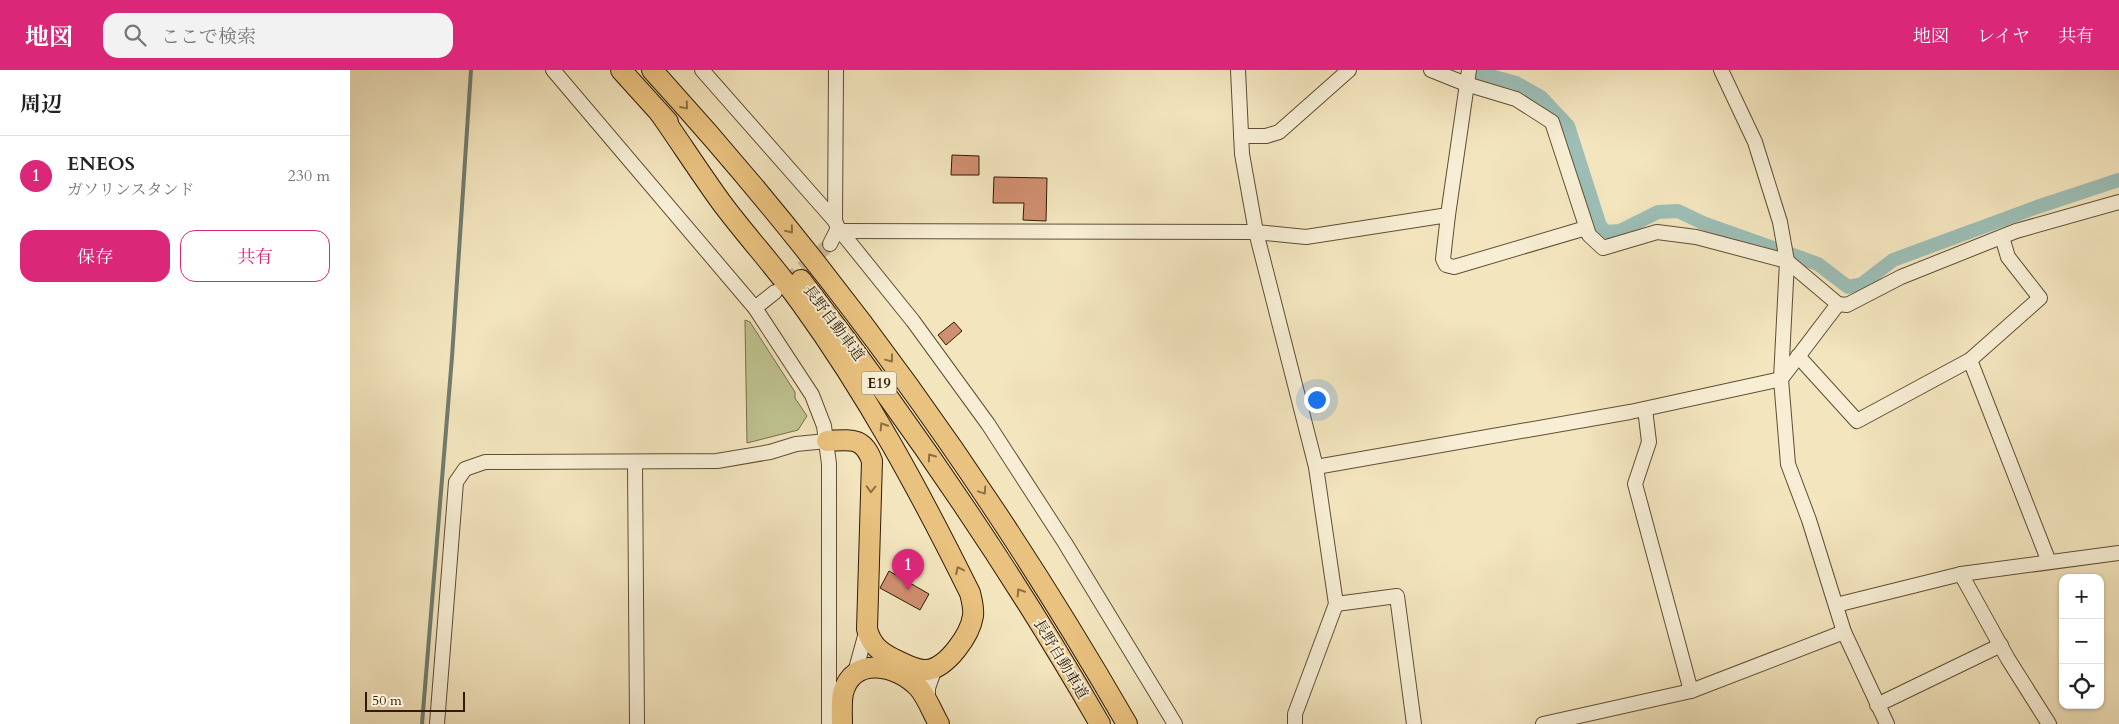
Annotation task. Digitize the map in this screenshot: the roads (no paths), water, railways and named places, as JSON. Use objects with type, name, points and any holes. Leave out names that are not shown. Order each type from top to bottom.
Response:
[{"type":"highway","name":"長野自動車道","points":[[621,70],[733,196],[797,276],[905,419],[978,525],[1100,724]]},
{"type":"highway","name":"長野自動車道","points":[[652,70],[815,260],[925,405],[998,513],[1126,724]]},
{"type":"highway","points":[[659,112],[722,203],[800,302],[843,363],[886,431],[970,593],[973,606],[970,625],[950,657],[935,668],[919,669],[883,653],[875,647],[867,629],[872,461],[865,446],[859,442],[827,441]]},
{"type":"highway","points":[[842,724],[843,692],[854,676],[871,667],[887,668],[918,688],[939,724]]},
{"type":"street","points":[[553,70],[755,308],[812,395],[824,426],[829,472],[828,724]]},
{"type":"street","points":[[702,70],[838,227],[913,321],[988,424],[1065,543],[1175,724]]},
{"type":"street","points":[[830,244],[838,227],[836,70]]},
{"type":"street","points":[[1238,70],[1242,154],[1256,232],[1316,467],[1336,604],[1295,714],[1295,724]]},
{"type":"street","points":[[1241,136],[1266,136],[1279,132],[1349,70]]},
{"type":"street","points":[[1431,70],[1466,84],[1516,99],[1552,122],[1586,228],[1589,235],[1602,248],[1657,232],[1696,237],[1787,261],[1838,304],[1847,305],[1901,277],[2002,237],[2119,202]]},
{"type":"street","points":[[1468,70],[1443,259],[1446,265],[1454,267],[1586,228]]},
{"type":"street","points":[[1721,70],[1755,142],[1780,222],[1787,261],[1781,379],[1788,464],[1809,520],[1844,632],[1887,724]]},
{"type":"street","points":[[838,227],[1256,232],[1306,236],[1448,215]]},
{"type":"street","points":[[1798,356],[1857,421],[1970,360],[2040,298],[2008,257],[2002,237]]},
{"type":"street","points":[[755,308],[775,292]]},
{"type":"street","points":[[1316,467],[1645,409],[1781,379],[1838,304]]},
{"type":"street","points":[[1970,360],[2049,562]]},
{"type":"street","points":[[1645,409],[1648,442],[1636,484],[1690,691]]},
{"type":"street","points":[[437,724],[456,482],[460,474],[473,464],[485,462],[717,461],[761,454],[796,444],[827,441]]},
{"type":"street","points":[[635,462],[637,724]]},
{"type":"street","points":[[1836,605],[1961,574],[2119,553]]},
{"type":"street","points":[[1961,574],[2049,724]]},
{"type":"street","points":[[1336,604],[1397,596],[1414,724]]},
{"type":"street","points":[[854,676],[867,629]]},
{"type":"street","points":[[1543,724],[1690,691],[1844,632]]},
{"type":"street","points":[[1877,705],[2001,645]]},
{"type":"street","points":[[928,705],[928,688],[935,668]]},
{"type":"waterway","points":[[422,724],[452,357],[471,70]]},
{"type":"waterway","points":[[1469,70],[1516,83],[1541,97],[1568,126],[1600,226],[1606,232],[1620,231],[1658,212],[1678,211],[1703,223],[1818,264],[1848,287],[1862,284],[1893,260],[2037,207],[2119,180]]},
{"type":"tunnel","points":[[786,282],[830,244]]},
{"type":"place","name":"ENEOS","points":[[908,590]]}]
